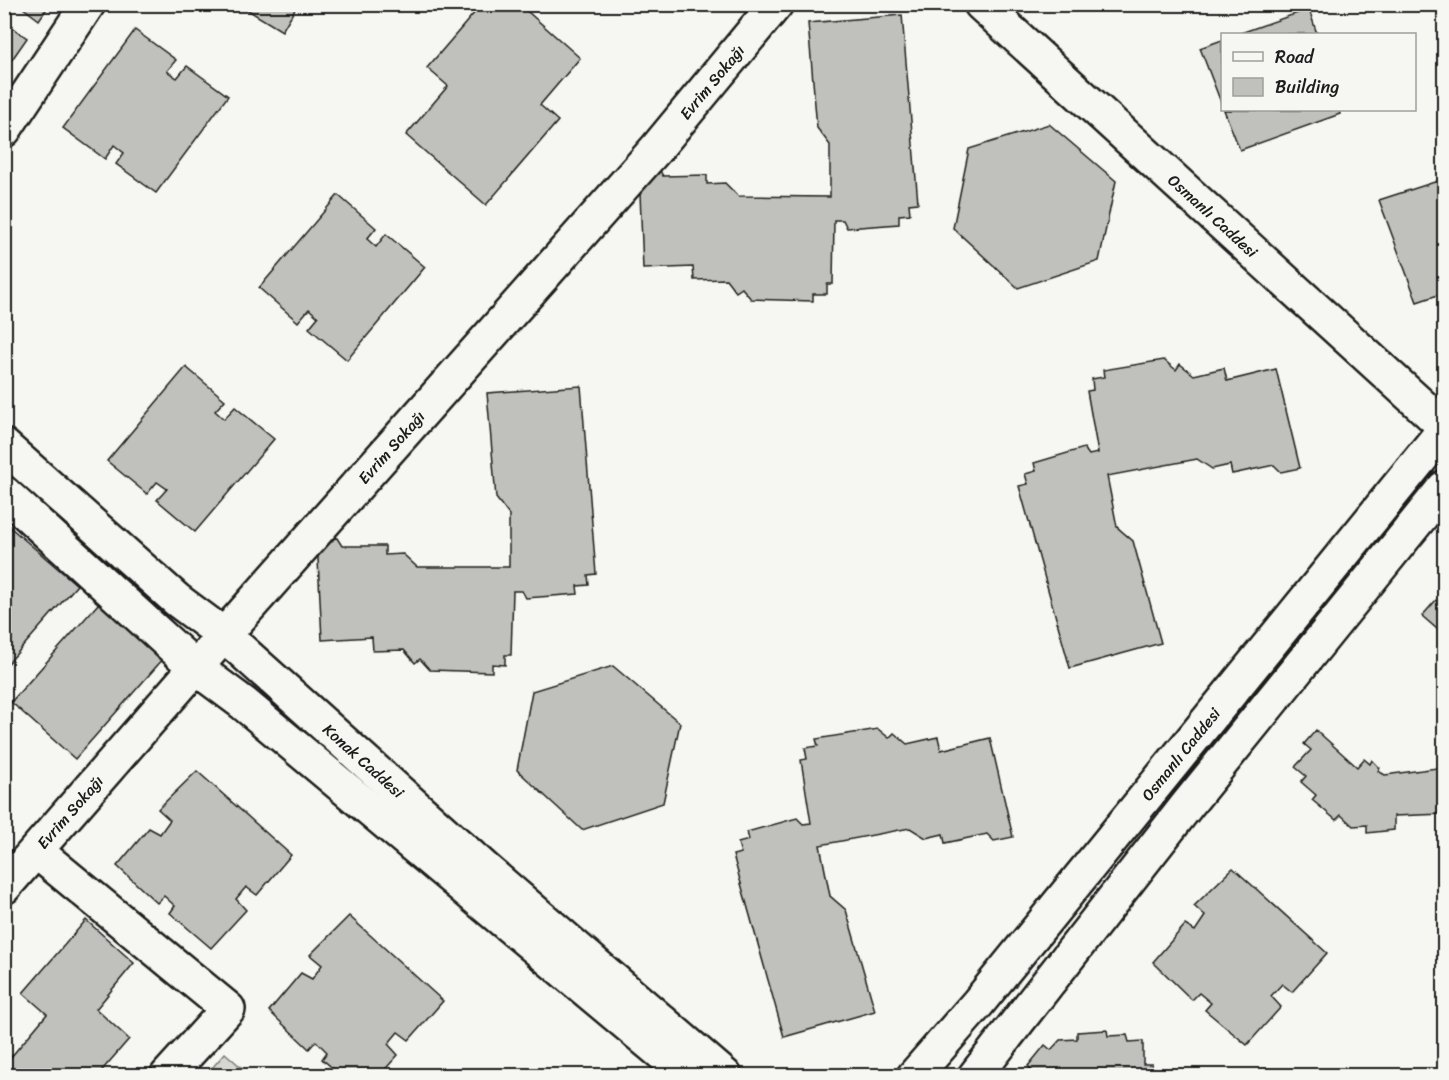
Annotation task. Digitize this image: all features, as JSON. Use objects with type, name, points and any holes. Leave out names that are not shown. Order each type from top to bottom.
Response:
[{"type":"street","points":[[4,130],[88,4]]},
{"type":"street","name":"Evrim Sokağı","points":[[4,886],[640,167],[777,4]]},
{"type":"street","name":"Osmanlı Caddesi","points":[[914,1076],[978,1003],[1444,428],[981,4]]},
{"type":"street","name":"Konak Caddesi","points":[[4,446],[177,600],[224,635],[476,861],[725,1076]]},
{"type":"street","points":[[975,1076],[1188,804],[1444,488]]},
{"type":"street","name":"Konak Caddesi","points":[[4,493],[196,668],[252,711],[689,1076]]},
{"type":"street","points":[[36,851],[228,1009],[167,1076]]},
{"type":"shaded area","points":[[225,1053],[250,1075],[206,1075]]},
{"type":"building","points":[[18,4],[50,4],[39,20]]},
{"type":"building","points":[[238,4],[298,4],[282,31]]},
{"type":"building","points":[[482,4],[519,4],[580,58],[540,105],[558,121],[486,205],[406,135],[448,86],[427,68]]},
{"type":"building","points":[[1309,9],[1317,33],[1241,33]]},
{"type":"building","points":[[902,15],[918,203],[909,204],[910,214],[899,215],[899,224],[847,228],[843,220],[834,220],[833,284],[827,284],[827,294],[813,294],[813,301],[751,299],[742,288],[736,292],[726,279],[694,280],[693,267],[643,269],[639,168],[658,167],[663,176],[707,175],[707,184],[725,183],[738,196],[830,197],[830,145],[817,128],[808,23]]},
{"type":"building","points":[[4,22],[27,38],[4,71]]},
{"type":"building","points":[[135,30],[176,60],[167,71],[177,78],[187,66],[228,96],[156,193],[116,164],[124,153],[114,145],[105,159],[63,128]]},
{"type":"building","points":[[1221,40],[1221,102],[1200,48]]},
{"type":"building","points":[[1224,111],[1339,111],[1340,114],[1240,150]]},
{"type":"building","points":[[1049,124],[1116,181],[1099,261],[1018,288],[953,228],[969,149]]},
{"type":"building","points":[[1444,179],[1444,293],[1417,302],[1379,200]]},
{"type":"building","points":[[338,195],[376,228],[367,239],[376,247],[386,234],[425,267],[347,360],[309,328],[318,317],[309,309],[298,322],[259,288]]},
{"type":"building","points":[[1164,360],[1176,370],[1180,364],[1194,375],[1224,368],[1227,381],[1276,369],[1300,468],[1281,472],[1274,465],[1232,474],[1230,465],[1212,469],[1197,459],[1107,476],[1117,527],[1133,541],[1161,643],[1070,668],[1019,486],[1028,484],[1025,474],[1036,471],[1034,463],[1084,448],[1089,455],[1098,453],[1087,391],[1093,390],[1092,379],[1104,377],[1103,370]]},
{"type":"building","points":[[186,367],[225,400],[215,411],[224,419],[235,407],[274,439],[195,532],[157,500],[167,489],[157,482],[147,494],[107,461]]},
{"type":"building","points":[[581,386],[596,574],[588,575],[589,585],[577,586],[578,594],[526,598],[522,591],[513,591],[511,655],[505,655],[505,665],[492,664],[492,672],[430,670],[420,659],[415,663],[404,650],[373,651],[372,637],[322,640],[317,539],[337,538],[342,546],[385,546],[385,555],[403,554],[417,567],[509,567],[509,515],[496,498],[487,393]]},
{"type":"building","points":[[4,522],[77,585],[4,668]]},
{"type":"building","points":[[1436,600],[1441,605],[1444,602],[1444,635],[1422,616]]},
{"type":"building","points":[[99,603],[163,659],[75,759],[11,702]]},
{"type":"building","points":[[613,666],[680,723],[663,803],[582,830],[517,770],[532,691]]},
{"type":"building","points":[[878,729],[889,738],[894,733],[907,744],[938,737],[941,750],[990,738],[1013,837],[994,841],[987,834],[945,843],[943,834],[926,838],[910,828],[820,845],[830,896],[846,910],[875,1011],[784,1037],[733,855],[741,853],[738,843],[749,840],[747,832],[797,818],[803,824],[811,823],[801,760],[807,759],[805,748],[818,746],[816,739]]},
{"type":"building","points":[[1316,730],[1357,767],[1364,759],[1370,764],[1372,760],[1380,768],[1378,771],[1385,775],[1444,767],[1444,814],[1394,816],[1394,830],[1367,833],[1367,825],[1353,826],[1341,815],[1336,820],[1312,800],[1316,795],[1301,782],[1306,776],[1295,767],[1311,750],[1304,744]]},
{"type":"building","points":[[197,771],[291,855],[257,895],[246,887],[236,899],[246,910],[211,948],[170,913],[175,906],[164,896],[157,903],[117,866],[149,828],[160,834],[170,820],[158,809]]},
{"type":"building","points":[[1233,868],[1327,953],[1292,992],[1282,984],[1271,996],[1281,1007],[1247,1045],[1205,1010],[1211,1003],[1199,993],[1192,1000],[1153,962],[1185,925],[1195,931],[1205,916],[1194,906]]},
{"type":"building","points":[[349,916],[443,1001],[409,1040],[398,1032],[388,1044],[398,1055],[379,1076],[342,1076],[322,1059],[327,1052],[316,1041],[309,1049],[269,1011],[301,973],[312,979],[322,965],[310,955]]},
{"type":"building","points":[[86,920],[134,963],[96,1009],[129,1039],[97,1076],[20,1076],[6,1063],[47,1014],[23,993]]},
{"type":"building","points":[[1107,1030],[1108,1036],[1127,1035],[1129,1042],[1143,1041],[1143,1064],[1152,1064],[1153,1076],[1038,1076],[1028,1066],[1045,1045],[1051,1050],[1060,1040],[1077,1039],[1077,1032]]}]
